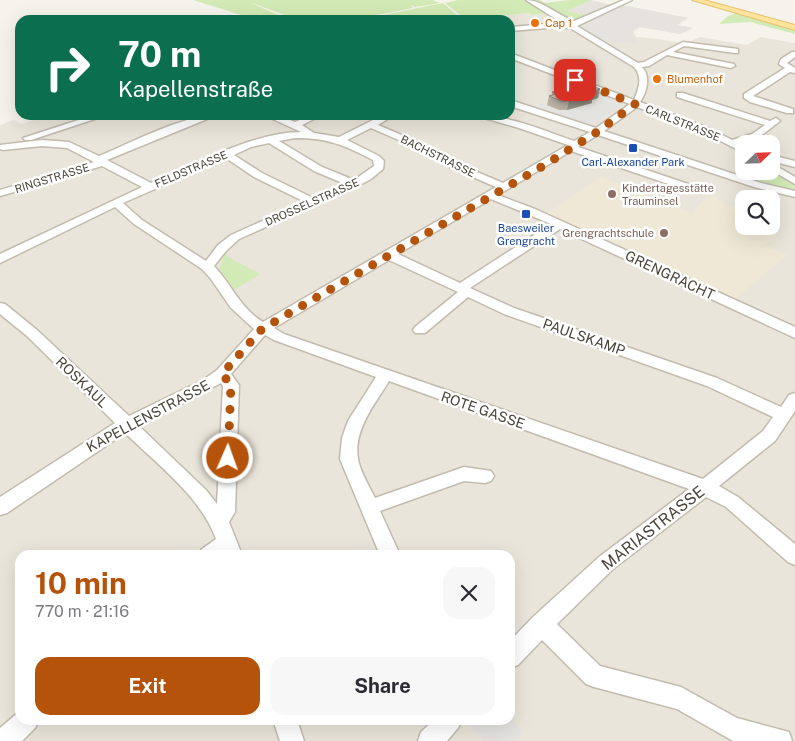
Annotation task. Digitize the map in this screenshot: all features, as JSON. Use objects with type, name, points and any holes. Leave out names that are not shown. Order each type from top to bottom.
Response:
[{"type":"main road","points":[[696,0],[795,28]]},
{"type":"street","points":[[529,0],[562,23]]},
{"type":"street","points":[[573,24],[629,0]]},
{"type":"street","points":[[544,29],[562,23],[573,24],[637,65],[643,72],[644,80],[642,92],[635,104]]},
{"type":"street","points":[[515,29],[534,27],[556,32]]},
{"type":"street","points":[[637,65],[683,44],[735,51]]},
{"type":"street","points":[[666,53],[731,66]]},
{"type":"street","points":[[793,110],[753,100],[747,96],[792,70],[783,64],[784,61],[795,54]]},
{"type":"street","name":"CARLSTRASSE","points":[[515,57],[694,126],[735,145]]},
{"type":"street","points":[[632,57],[655,58]]},
{"type":"street","points":[[680,96],[771,124]]},
{"type":"street","name":"KAPELLENSTRASSE","points":[[0,507],[126,425],[192,393],[222,374],[262,329],[597,132],[635,104]]},
{"type":"street","points":[[515,105],[735,178]]},
{"type":"street","points":[[731,143],[755,136],[793,110]]},
{"type":"street","points":[[2,147],[88,120]]},
{"type":"street","name":"RINGSTRASSE","points":[[0,193],[58,177],[200,120]]},
{"type":"street","points":[[282,120],[310,132],[311,135]]},
{"type":"street","points":[[295,125],[306,120]]},
{"type":"street","points":[[340,140],[380,120]]},
{"type":"street","points":[[498,120],[522,126],[699,191]]},
{"type":"street","points":[[69,145],[62,136],[63,132],[74,125]]},
{"type":"street","name":"BACHSTRASSE","points":[[371,125],[429,150],[448,163],[504,187]]},
{"type":"street","name":"FELDSTRASSE","points":[[0,258],[116,202],[226,154],[269,139],[295,135],[311,135],[340,140]]},
{"type":"street","points":[[269,139],[318,170],[354,184]]},
{"type":"street","name":"DROSSELSTRASSE","points":[[206,266],[235,237],[354,184],[367,177],[379,167],[379,161],[340,140]]},
{"type":"street","points":[[2,147],[42,142],[69,145],[151,187]]},
{"type":"street","points":[[226,154],[258,175],[313,202]]},
{"type":"street","points":[[780,162],[793,164]]},
{"type":"street","points":[[780,172],[795,181]]},
{"type":"street","points":[[742,180],[795,194]]},
{"type":"street","name":"GRENGRACHT","points":[[490,195],[559,224],[795,333]]},
{"type":"street","name":"ROTE GASSE","points":[[116,202],[138,222],[206,266],[216,276],[236,305],[262,329],[385,375],[705,487],[732,502],[795,556]]},
{"type":"street","points":[[420,330],[463,290],[559,224]]},
{"type":"street","name":"PAULSKAMP","points":[[387,254],[510,311],[712,382],[783,415]]},
{"type":"street","name":"ROSKAUL","points":[[0,307],[32,333],[200,495],[219,521],[230,549]]},
{"type":"street","points":[[219,521],[226,512],[231,385],[222,374]]},
{"type":"street","points":[[385,375],[356,422],[350,438],[349,459],[388,550]]},
{"type":"street","name":"MARIASTRASSE","points":[[515,652],[541,624],[606,564],[769,436],[795,399]]},
{"type":"street","points":[[370,507],[464,474],[485,476]]},
{"type":"street","points":[[541,624],[594,676],[681,699],[733,729],[780,741]]},
{"type":"street","points":[[4,741],[22,725]]},
{"type":"street","points":[[287,725],[292,741]]},
{"type":"street","points":[[430,741],[445,725]]},
{"type":"shaded area","points":[[592,0],[609,5],[587,15],[565,11]]},
{"type":"shaded area","points":[[622,5],[688,18],[677,25],[693,28],[681,34],[640,27],[633,31],[636,37],[685,44],[700,37],[747,45],[760,37],[795,43],[795,741],[0,741],[0,125],[14,120],[22,124],[33,120],[515,120],[515,15],[508,15],[546,13],[556,21],[553,24],[570,29],[579,28],[582,23]]},
{"type":"shaded area","points":[[622,5],[688,18],[677,25],[693,28],[681,34],[640,27],[633,31],[637,43],[602,42],[579,28],[582,23]]},
{"type":"shaded area","points":[[613,13],[651,23],[634,28],[598,19]]},
{"type":"shaded area","points":[[597,92],[610,96],[619,101],[616,102],[617,104],[622,105],[595,124],[586,123],[538,107],[540,106],[538,104],[542,103],[563,112],[591,103],[589,101],[598,98],[587,94]]},
{"type":"shaded area","name":"Grengrachtschule","points":[[601,177],[692,213],[709,195],[735,207],[735,235],[776,235],[774,239],[765,245],[787,255],[735,299],[547,214]]},
{"type":"shaded area","points":[[515,723],[523,732],[518,741],[483,741],[471,729],[475,725],[515,725]]},
{"type":"green space","points":[[193,0],[432,0],[440,3],[415,7],[410,5],[413,8],[377,15],[284,15],[249,2],[279,15],[242,15]]},
{"type":"green space","points":[[458,0],[525,0],[546,13],[532,15],[529,13],[460,15],[445,3]]},
{"type":"green space","points":[[530,0],[540,0],[545,3],[592,0],[566,11],[587,15],[609,5],[596,1],[611,5],[588,17],[569,19]]},
{"type":"green space","points":[[443,3],[457,15],[383,15]]},
{"type":"green space","points":[[737,13],[795,29],[795,34],[750,22],[719,24],[728,16]]},
{"type":"green space","points":[[780,174],[795,183],[795,193],[754,182],[756,180],[780,180]]},
{"type":"green space","points":[[225,252],[228,257],[260,274],[234,290],[219,269]]},
{"type":"building","points":[[584,83],[600,89],[590,92],[594,93],[569,101],[561,101],[549,96],[556,94],[552,92]]},
{"type":"place","name":"Cap 1","points":[[535,23]]},
{"type":"place","name":"Blumenhof","points":[[657,79]]},
{"type":"place","name":"Carl-Alexander Park","points":[[633,148]]},
{"type":"place","name":"Kindertagesstätte Trauminsel","points":[[612,194]]},
{"type":"place","name":"Baesweiler Grengracht","points":[[526,214]]},
{"type":"place","name":"Grengrachtschule","points":[[664,233]]},
{"type":"route","points":[[228,458],[231,385],[222,374],[262,329],[456,214],[543,166],[597,132],[635,104],[575,80]]}]
